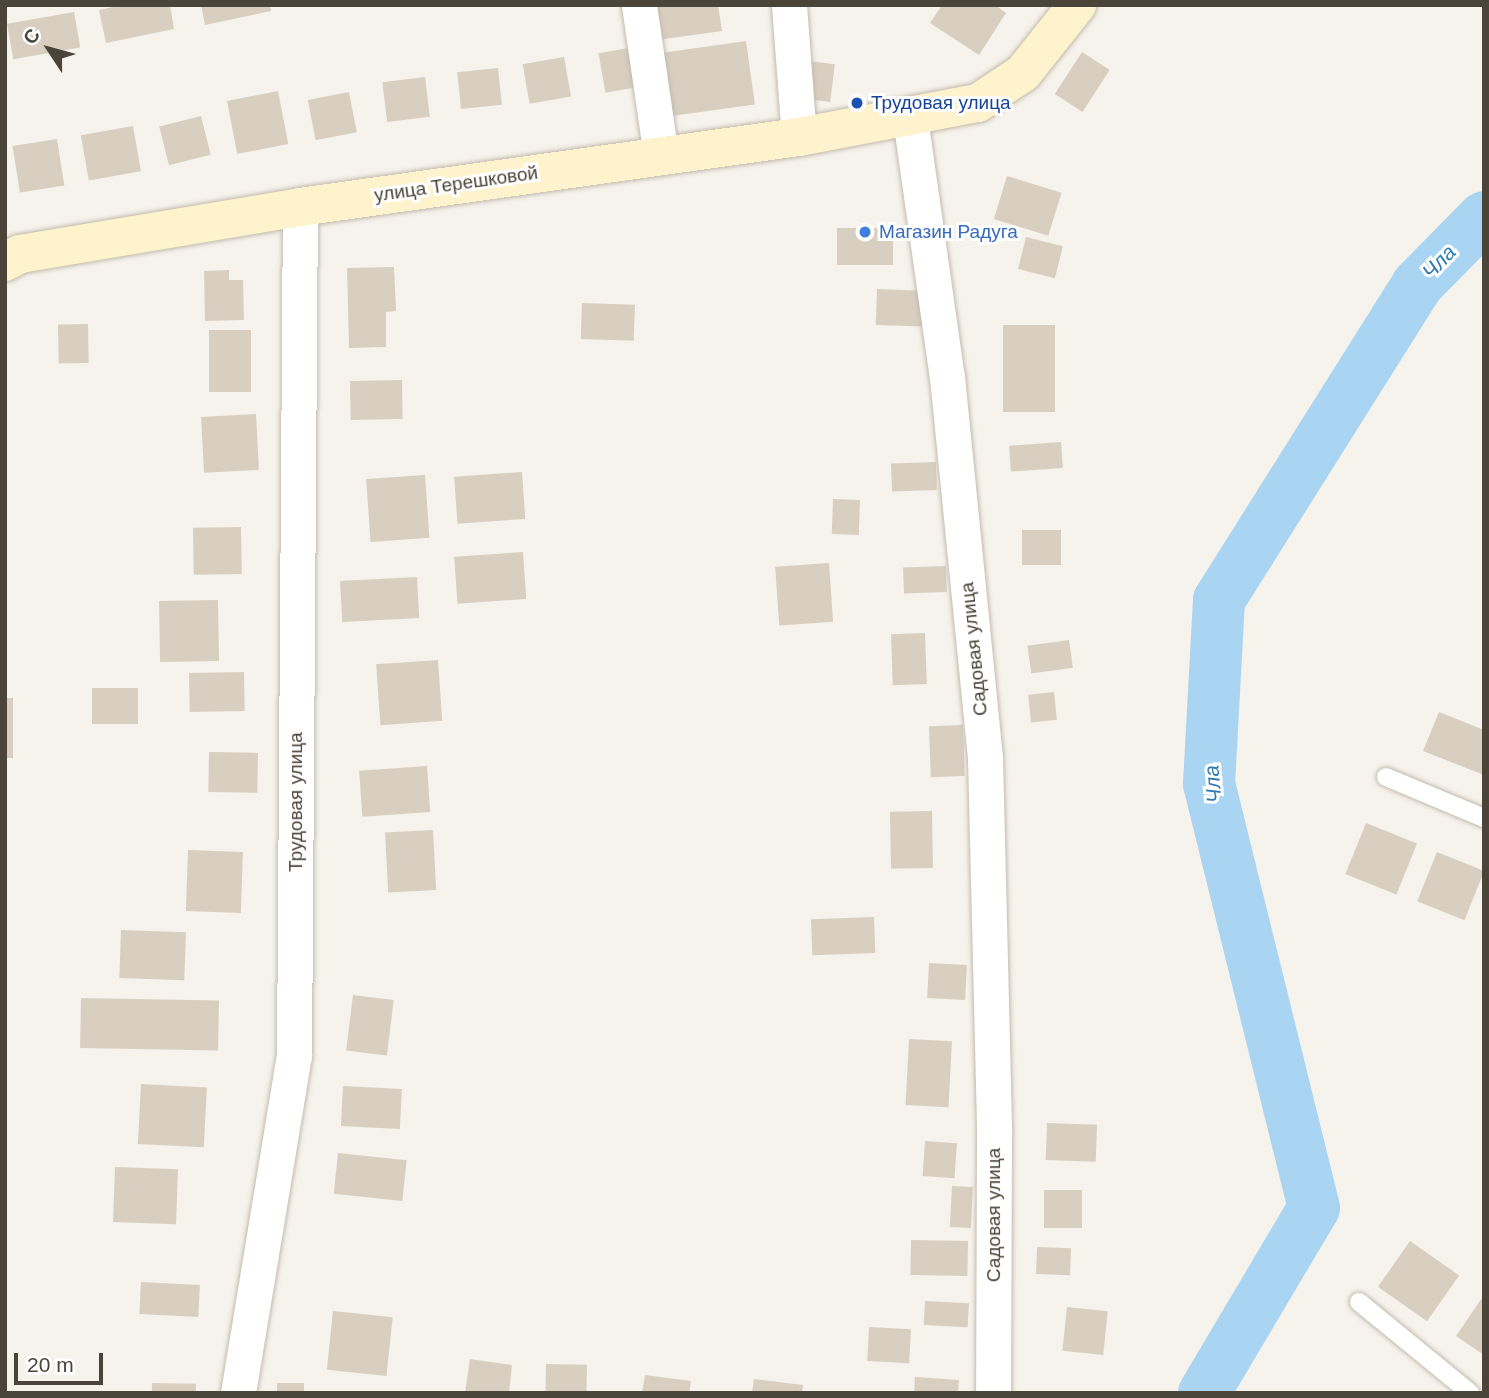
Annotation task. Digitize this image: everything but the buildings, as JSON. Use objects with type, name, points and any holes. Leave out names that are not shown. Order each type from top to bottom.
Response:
[{"type":"street","points":[[639,5],[661,156]]},
{"type":"street","points":[[789,5],[799,137]]},
{"type":"street","points":[[910,118],[978,103],[1023,73],[1077,5]]},
{"type":"street","name":"улица Терешковой","points":[[5,262],[19,254],[300,207],[799,137],[910,118]]},
{"type":"street","name":"Садовая улица","points":[[910,118],[947,377],[985,757],[994,1135],[993,1393]]},
{"type":"street","name":"Трудовая улица","points":[[238,1393],[294,1056],[300,207]]},
{"type":"lane","points":[[1385,777],[1484,818]]},
{"type":"lane","points":[[1359,1302],[1470,1393]]},
{"type":"waterway","name":"Чла","points":[[1204,1393],[1314,1208],[1209,784],[1219,600],[1417,285],[1484,217]]},
{"type":"place","name":"Трудовая улица","points":[[857,103]]},
{"type":"place","name":"Магазин Радуга","points":[[865,232]]}]
